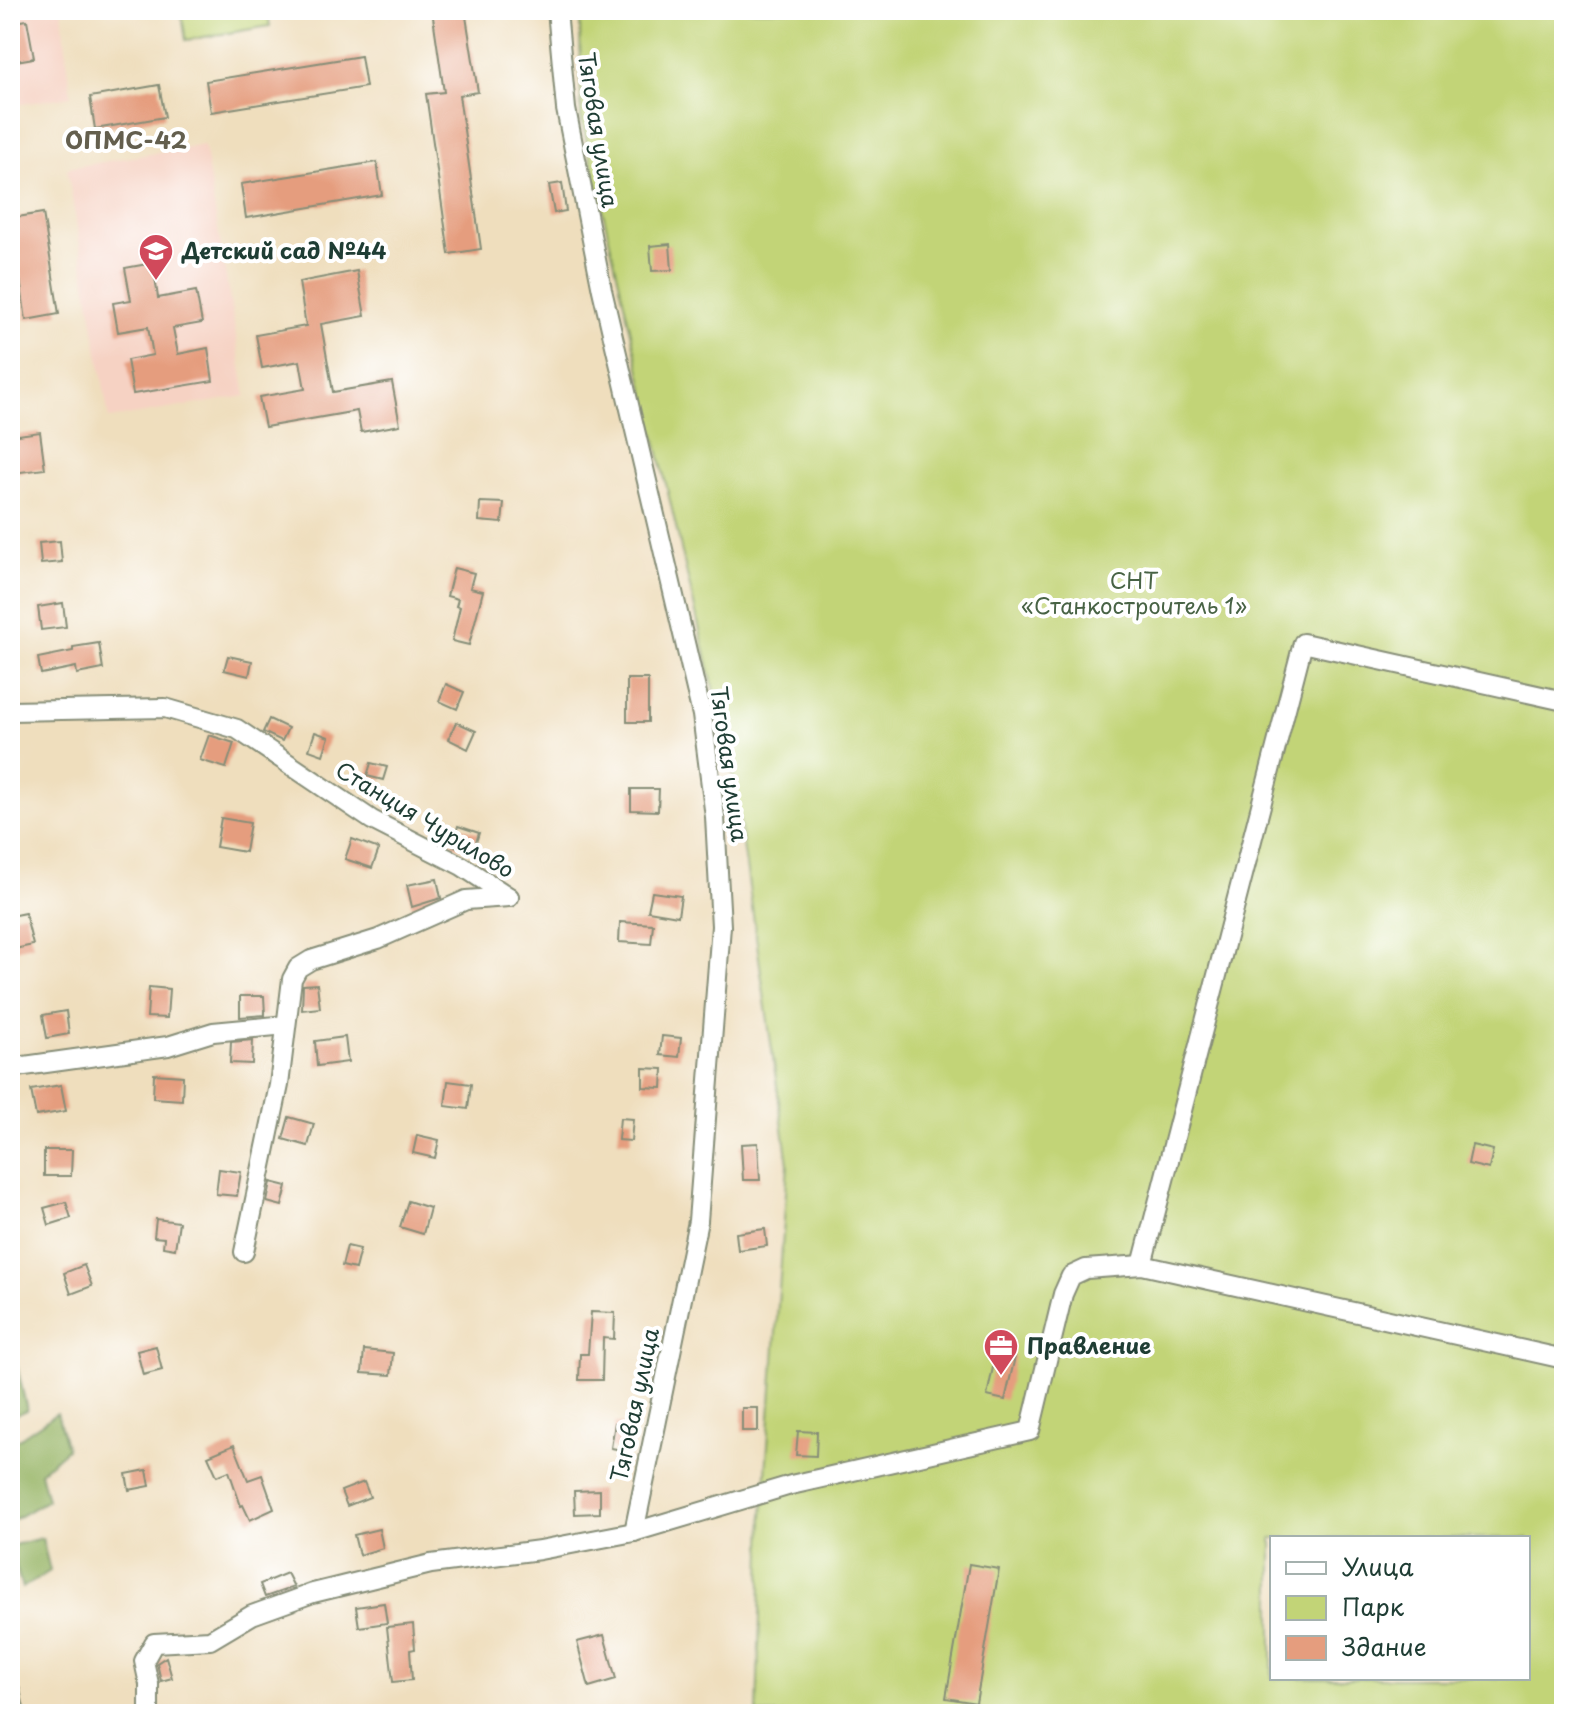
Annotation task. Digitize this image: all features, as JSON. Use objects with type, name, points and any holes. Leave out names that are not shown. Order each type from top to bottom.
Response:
[{"type":"street","name":"Тяговая улица","points":[[557,10],[566,109],[602,290],[702,715],[715,817],[721,926],[698,1221],[634,1532]]},
{"type":"street","points":[[1142,1265],[1303,643],[1564,701]]},
{"type":"street","name":"Станция Чурилово","points":[[10,711],[165,708],[237,729],[372,820],[462,866],[509,897],[466,900],[378,939],[311,960],[298,968],[292,979],[268,1145],[244,1252]]},
{"type":"street","points":[[10,1068],[168,1046],[213,1032],[286,1025]]},
{"type":"street","points":[[149,1714],[149,1684],[144,1661],[154,1643],[210,1640],[252,1615],[313,1593],[431,1564],[540,1550],[634,1532],[791,1485],[1030,1431],[1063,1294],[1071,1276],[1086,1269],[1142,1265],[1564,1359]]},
{"type":"street","points":[[10,1690],[15,1714]]},
{"type":"shaded area","points":[[10,10],[62,10],[71,96],[10,106]]},
{"type":"shaded area","name":"Детский сад №44","points":[[204,145],[246,396],[109,419],[67,168]]},
{"type":"green space","points":[[181,10],[267,10],[270,26],[186,40]]},
{"type":"green space","name":"СНТ «Станкостроитель 1»","points":[[580,10],[1564,10],[1564,1714],[757,1714],[763,1515],[788,1164],[733,773],[581,117]]},
{"type":"green space","points":[[10,1336],[27,1410],[10,1418]]},
{"type":"green space","points":[[57,1413],[67,1449],[40,1472],[47,1500],[10,1522],[10,1445]]},
{"type":"green space","points":[[42,1538],[50,1571],[22,1588],[10,1546]]},
{"type":"building","points":[[432,10],[465,10],[478,92],[459,95],[481,249],[449,254],[426,94],[444,92]]},
{"type":"building","points":[[27,20],[34,58],[10,62],[10,23]]},
{"type":"building","points":[[361,56],[366,87],[211,112],[206,81]]},
{"type":"building","points":[[159,85],[165,117],[95,129],[90,97]]},
{"type":"building","points":[[377,162],[382,195],[246,218],[241,184]]},
{"type":"building","points":[[562,183],[566,211],[554,213],[549,185]]},
{"type":"building","points":[[43,213],[59,314],[26,320],[11,218]]},
{"type":"building","points":[[670,244],[672,270],[652,271],[650,246]]},
{"type":"building","points":[[153,263],[158,298],[196,291],[202,323],[173,328],[178,354],[208,348],[213,381],[133,394],[127,360],[153,355],[148,327],[118,332],[113,303],[131,300],[125,268]]},
{"type":"building","points":[[357,271],[365,316],[321,324],[333,392],[392,382],[400,425],[361,432],[357,411],[265,427],[259,397],[305,389],[300,361],[262,368],[256,335],[306,326],[299,282]]},
{"type":"building","points":[[40,432],[45,469],[13,473],[10,436]]},
{"type":"building","points":[[480,502],[504,503],[502,523],[479,521]]},
{"type":"building","points":[[60,541],[62,562],[41,564],[39,543]]},
{"type":"building","points":[[454,568],[474,573],[470,588],[483,591],[469,645],[452,641],[460,607],[456,606],[458,599],[447,596]]},
{"type":"building","points":[[63,603],[66,627],[41,630],[38,607]]},
{"type":"building","points":[[99,643],[103,669],[77,674],[76,667],[41,674],[38,658]]},
{"type":"building","points":[[228,656],[252,661],[249,676],[224,670]]},
{"type":"building","points":[[627,679],[648,679],[648,722],[627,722]]},
{"type":"building","points":[[446,684],[464,692],[457,709],[439,701]]},
{"type":"building","points":[[269,719],[288,728],[282,741],[263,732]]},
{"type":"building","points":[[456,722],[476,731],[468,749],[448,739]]},
{"type":"building","points":[[315,732],[329,737],[323,755],[309,750]]},
{"type":"building","points":[[209,735],[234,743],[226,768],[200,760]]},
{"type":"building","points":[[371,763],[387,767],[383,780],[367,776]]},
{"type":"building","points":[[631,789],[659,789],[658,811],[631,810]]},
{"type":"building","points":[[221,818],[250,823],[245,852],[216,847]]},
{"type":"building","points":[[458,826],[479,833],[473,852],[452,845]]},
{"type":"building","points":[[352,839],[379,849],[372,868],[345,859]]},
{"type":"building","points":[[437,879],[441,898],[412,907],[407,885]]},
{"type":"building","points":[[652,892],[681,896],[678,916],[648,911]]},
{"type":"building","points":[[25,913],[33,945],[10,950],[10,916]]},
{"type":"building","points":[[620,922],[653,924],[651,944],[619,942]]},
{"type":"building","points":[[317,984],[320,1008],[302,1010],[303,985]]},
{"type":"building","points":[[149,987],[169,989],[167,1018],[147,1017]]},
{"type":"building","points":[[240,996],[264,996],[265,1015],[240,1017]]},
{"type":"building","points":[[66,1011],[69,1034],[47,1038],[43,1015]]},
{"type":"building","points":[[662,1036],[681,1038],[679,1057],[660,1055]]},
{"type":"building","points":[[345,1037],[348,1062],[317,1066],[315,1041]]},
{"type":"building","points":[[253,1040],[252,1064],[230,1063],[231,1042]]},
{"type":"building","points":[[643,1068],[663,1069],[662,1088],[643,1087]]},
{"type":"building","points":[[154,1074],[183,1076],[182,1100],[153,1098]]},
{"type":"building","points":[[448,1081],[471,1084],[468,1109],[445,1106]]},
{"type":"building","points":[[61,1085],[66,1111],[36,1116],[31,1090]]},
{"type":"building","points":[[289,1117],[314,1124],[308,1146],[283,1139]]},
{"type":"building","points":[[620,1118],[633,1119],[631,1141],[618,1140]]},
{"type":"building","points":[[417,1135],[439,1140],[435,1158],[413,1153]]},
{"type":"building","points":[[758,1143],[760,1180],[743,1180],[741,1144]]},
{"type":"building","points":[[1472,1145],[1493,1150],[1489,1169],[1468,1164]]},
{"type":"building","points":[[44,1150],[72,1150],[71,1176],[44,1176]]},
{"type":"building","points":[[219,1169],[241,1172],[237,1196],[216,1194]]},
{"type":"building","points":[[271,1182],[287,1186],[282,1206],[267,1202]]},
{"type":"building","points":[[408,1201],[430,1208],[423,1234],[400,1227]]},
{"type":"building","points":[[66,1202],[71,1218],[49,1225],[44,1208]]},
{"type":"building","points":[[156,1219],[179,1222],[175,1249],[163,1247],[164,1238],[154,1237]]},
{"type":"building","points":[[765,1229],[767,1246],[738,1250],[736,1233]]},
{"type":"building","points":[[347,1246],[360,1249],[355,1269],[342,1266]]},
{"type":"building","points":[[84,1265],[92,1286],[71,1294],[64,1273]]},
{"type":"building","points":[[591,1312],[615,1313],[614,1339],[603,1338],[602,1380],[579,1380],[580,1354],[588,1354]]},
{"type":"building","points":[[156,1346],[162,1370],[143,1375],[137,1351]]},
{"type":"building","points":[[364,1350],[393,1353],[391,1375],[362,1373]]},
{"type":"building","name":"Правление","points":[[996,1353],[1015,1357],[1005,1400],[987,1396]]},
{"type":"building","points":[[742,1408],[758,1408],[758,1431],[742,1431]]},
{"type":"building","points":[[615,1423],[632,1426],[628,1451],[611,1448]]},
{"type":"building","points":[[798,1431],[817,1432],[816,1456],[796,1455]]},
{"type":"building","points":[[234,1445],[248,1480],[262,1475],[274,1509],[250,1520],[241,1506],[229,1471],[217,1476],[208,1456]]},
{"type":"building","points":[[147,1470],[150,1486],[129,1490],[126,1474]]},
{"type":"building","points":[[364,1482],[370,1497],[347,1506],[341,1491]]},
{"type":"building","points":[[600,1490],[600,1513],[575,1514],[574,1491]]},
{"type":"building","points":[[379,1529],[383,1548],[359,1555],[354,1535]]},
{"type":"building","points":[[969,1564],[999,1569],[976,1703],[946,1698]]},
{"type":"building","points":[[287,1573],[294,1587],[265,1597],[260,1584]]},
{"type":"building","points":[[384,1603],[387,1623],[359,1627],[356,1607]]},
{"type":"building","points":[[413,1624],[415,1649],[410,1650],[412,1680],[393,1682],[387,1627]]},
{"type":"building","points":[[604,1635],[616,1679],[589,1687],[577,1642]]},
{"type":"building","points":[[166,1657],[172,1678],[161,1681],[157,1663]]},
{"type":"place","name":"Детский сад №44","points":[[156,282]]},
{"type":"place","name":"Правление","points":[[1001,1377]]},
{"type":"district","name":"ОПМС-42","points":[[126,141]]}]
